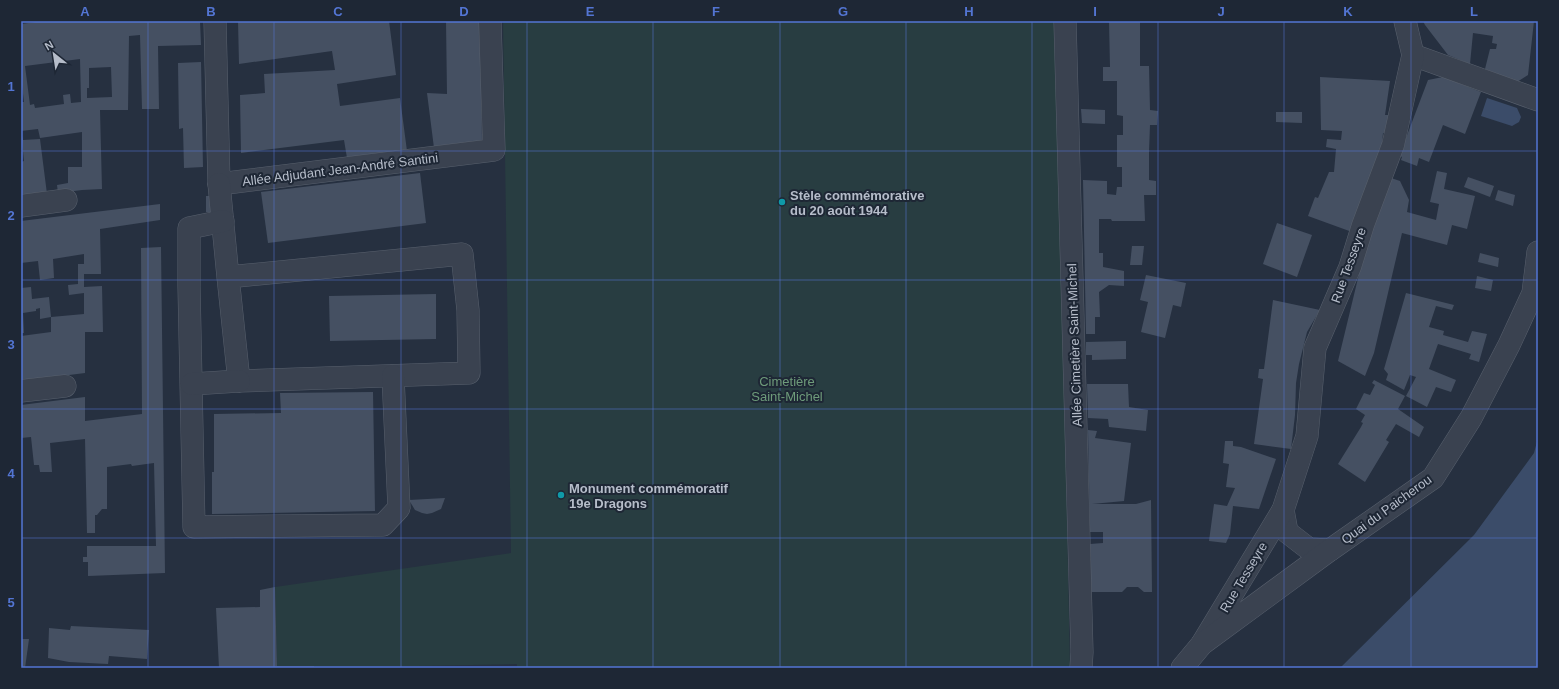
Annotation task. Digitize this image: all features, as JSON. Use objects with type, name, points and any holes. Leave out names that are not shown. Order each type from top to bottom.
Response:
[{"type":"street","points":[[215,21],[219,184],[239,381]]},
{"type":"street","name":"Allée Adjudant Jean-André Santini","points":[[219,184],[494,150],[490,21]]},
{"type":"street","name":"Allée Cimetière Saint-Michel","points":[[1065,21],[1082,652],[1081,668]]},
{"type":"street","name":"Rue Tesseyre","points":[[1202,644],[1283,510],[1308,436],[1315,348],[1350,268],[1363,225],[1393,145],[1413,55],[1405,21]]},
{"type":"street","points":[[1413,55],[1538,100]]},
{"type":"street","points":[[21,206],[66,200]]},
{"type":"street","points":[[223,221],[189,228],[194,527],[383,525],[399,508],[393,376]]},
{"type":"street","name":"Quai du Paicherou","points":[[1182,668],[1202,644],[1330,550],[1433,478],[1471,418],[1509,345],[1533,293],[1538,252]]},
{"type":"street","points":[[192,384],[469,373],[468,310],[462,254],[228,277]]},
{"type":"street","points":[[21,391],[65,386]]},
{"type":"street","name":"Rue Tesseyre","points":[[1283,510],[1287,532],[1309,549],[1330,550]]},
{"type":"green space","name":"Cimetière Saint-Michel","points":[[503,21],[1057,21],[1070,668],[517,668],[517,664],[314,668],[313,666],[277,666],[275,587],[511,553]]},
{"type":"water","points":[[1487,98],[1517,108],[1521,117],[1519,122],[1512,126],[1481,116]]},
{"type":"water","points":[[1538,438],[1538,668],[1340,668],[1474,535],[1534,453]]},
{"type":"building","points":[[43,21],[200,21],[201,45],[158,46],[159,109],[142,109],[140,35],[129,36],[128,110],[100,110],[102,189],[58,193],[57,185],[68,183],[68,167],[82,167],[82,132],[40,138],[38,129],[21,131],[21,102],[24,102],[21,77],[21,24]],"holes":[[[80,59],[81,102],[71,103],[70,94],[63,95],[64,104],[35,108],[34,104],[30,105],[25,66]],[[111,67],[112,97],[87,98],[87,88],[89,88],[89,68]]]},
{"type":"building","points":[[238,21],[389,21],[396,75],[337,84],[340,106],[400,98],[407,151],[347,158],[344,140],[241,153],[240,95],[265,93],[264,74],[335,70],[332,51],[239,64]]},
{"type":"building","points":[[446,21],[480,21],[482,142],[434,148],[427,93],[447,94]]},
{"type":"building","points":[[1109,21],[1140,21],[1140,66],[1149,66],[1150,110],[1158,111],[1157,125],[1150,125],[1149,152],[1149,180],[1156,181],[1156,195],[1144,195],[1145,221],[1112,221],[1111,219],[1099,219],[1099,253],[1103,253],[1103,267],[1124,271],[1124,286],[1109,285],[1099,292],[1100,317],[1095,317],[1095,334],[1086,334],[1083,180],[1107,181],[1107,194],[1116,195],[1117,187],[1122,187],[1122,167],[1117,167],[1117,135],[1123,135],[1123,116],[1117,115],[1117,81],[1103,81],[1103,67],[1110,67]]},
{"type":"building","points":[[1423,21],[1534,21],[1528,75],[1517,82],[1485,69],[1490,49],[1496,49],[1497,44],[1492,43],[1493,36],[1473,33],[1470,64],[1448,55]]},
{"type":"building","points":[[201,62],[203,167],[184,168],[183,128],[179,129],[178,63]]},
{"type":"building","points":[[1320,77],[1390,81],[1385,115],[1391,115],[1387,134],[1383,133],[1382,144],[1352,232],[1308,216],[1315,197],[1318,198],[1329,172],[1334,172],[1336,149],[1326,147],[1327,139],[1341,140],[1342,131],[1321,130]]},
{"type":"building","points":[[1443,77],[1481,92],[1465,134],[1443,125],[1429,162],[1419,158],[1417,166],[1401,160],[1401,151],[1428,80]]},
{"type":"building","points":[[1081,109],[1105,110],[1105,124],[1082,123]]},
{"type":"building","points":[[1276,112],[1302,112],[1302,123],[1276,122]]},
{"type":"building","points":[[21,132],[23,140],[40,139],[47,194],[21,197],[21,162],[24,161]]},
{"type":"building","points":[[1437,171],[1447,173],[1444,189],[1475,196],[1467,229],[1452,225],[1447,245],[1402,233],[1374,353],[1365,376],[1338,361],[1360,270],[1388,177],[1400,181],[1409,200],[1407,212],[1436,220],[1439,204],[1430,202]]},
{"type":"building","points":[[420,173],[426,223],[268,243],[261,192]]},
{"type":"building","points":[[1468,177],[1494,186],[1490,197],[1464,187]]},
{"type":"building","points":[[1498,190],[1515,195],[1513,206],[1495,200]]},
{"type":"building","points":[[206,196],[215,196],[215,213],[206,212]]},
{"type":"building","points":[[160,204],[160,220],[100,229],[101,274],[84,274],[84,287],[102,286],[103,332],[85,332],[85,373],[21,381],[21,336],[51,332],[51,317],[84,314],[84,293],[69,295],[68,285],[78,284],[78,264],[84,264],[84,254],[53,259],[54,278],[40,280],[38,261],[21,263],[21,221]]},
{"type":"building","points":[[1277,223],[1312,235],[1297,277],[1263,264]]},
{"type":"building","points":[[1132,246],[1144,246],[1142,265],[1130,265]]},
{"type":"building","points":[[161,247],[165,573],[88,576],[88,562],[83,562],[83,557],[87,557],[87,546],[156,546],[154,463],[107,467],[107,509],[102,509],[97,515],[95,515],[95,533],[87,533],[85,439],[50,443],[52,472],[40,472],[39,465],[34,465],[31,437],[21,438],[21,405],[85,397],[85,421],[142,414],[141,248]]},
{"type":"building","points":[[1480,253],[1499,258],[1498,267],[1478,262]]},
{"type":"building","points":[[1146,275],[1186,283],[1181,307],[1173,305],[1165,338],[1141,332],[1148,302],[1140,300]]},
{"type":"building","points":[[1477,276],[1493,280],[1491,291],[1475,288]]},
{"type":"building","points":[[31,287],[32,299],[49,297],[51,317],[40,319],[40,308],[36,309],[36,311],[23,313],[24,333],[21,333],[21,288]]},
{"type":"building","points":[[1406,293],[1454,305],[1452,310],[1436,306],[1429,327],[1444,331],[1443,335],[1468,342],[1472,331],[1487,334],[1479,362],[1469,359],[1471,354],[1438,344],[1429,369],[1456,380],[1451,392],[1436,387],[1427,407],[1406,396],[1416,377],[1410,375],[1404,390],[1386,380],[1388,374],[1384,369]]},
{"type":"building","points":[[436,294],[436,339],[330,341],[329,296]]},
{"type":"building","points":[[1273,300],[1320,310],[1307,332],[1299,364],[1296,383],[1295,415],[1291,449],[1254,444],[1263,379],[1258,378],[1259,369],[1264,369]]},
{"type":"building","points":[[1126,341],[1126,359],[1092,360],[1092,355],[1086,355],[1086,342]]},
{"type":"building","points":[[1374,380],[1405,396],[1398,409],[1424,427],[1419,437],[1396,424],[1386,440],[1389,442],[1365,482],[1338,464],[1363,423],[1361,422],[1365,415],[1356,409],[1364,393],[1370,395],[1375,385],[1372,383]]},
{"type":"building","points":[[1087,384],[1128,384],[1129,407],[1148,410],[1146,431],[1109,427],[1108,419],[1088,418]]},
{"type":"building","points":[[373,392],[375,511],[212,514],[214,414],[281,413],[280,393]]},
{"type":"building","points":[[1088,430],[1097,431],[1095,438],[1131,443],[1124,501],[1092,504],[1136,504],[1151,500],[1152,592],[1144,592],[1138,587],[1127,587],[1122,592],[1091,592],[1090,544],[1103,543],[1103,532],[1090,532]]},
{"type":"building","points":[[1225,441],[1233,441],[1233,446],[1241,447],[1276,459],[1259,509],[1233,506],[1230,534],[1226,543],[1209,541],[1214,504],[1227,506],[1235,488],[1226,487],[1229,464],[1223,463]]},
{"type":"building","points":[[445,498],[441,509],[427,514],[415,510],[409,500]]},
{"type":"building","points":[[275,587],[277,666],[314,666],[314,668],[219,668],[216,608],[260,607],[260,590]]},
{"type":"building","points":[[71,626],[149,630],[147,659],[109,656],[108,664],[69,662],[48,658],[49,628],[70,630]]},
{"type":"building","points":[[21,639],[29,639],[25,668],[21,668]]},
{"type":"place","name":"Stèle commémorative du 20 août 1944","points":[[782,202]]},
{"type":"place","name":"Monument commémoratif 19e Dragons","points":[[561,495]]}]
